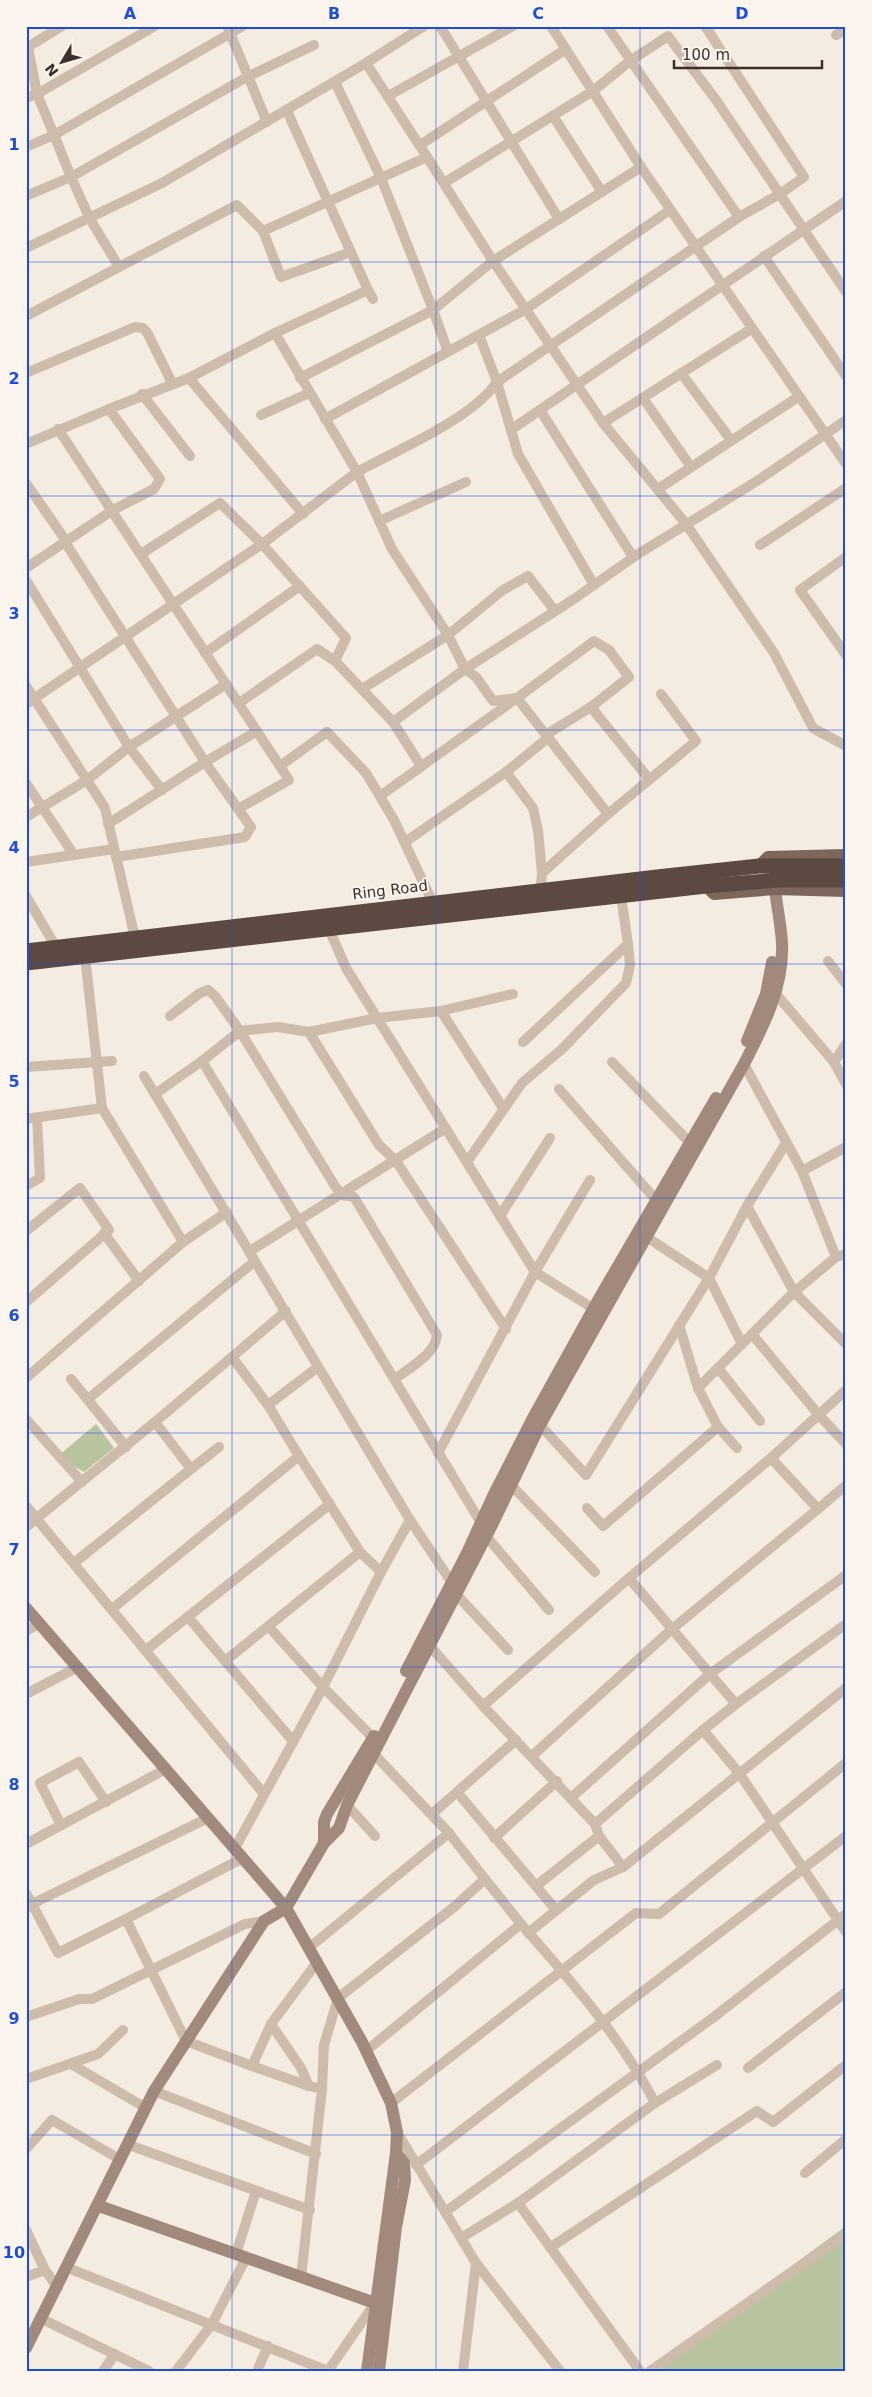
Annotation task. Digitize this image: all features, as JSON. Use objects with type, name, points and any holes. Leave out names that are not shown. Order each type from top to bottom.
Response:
[{"type":"highway","name":"Ring Road","points":[[26,951],[85,956],[329,929],[759,866],[846,866]]},
{"type":"highway","name":"Ring Road","points":[[26,963],[59,953],[135,938],[433,903],[621,896],[778,880],[846,880]]},
{"type":"main road","points":[[759,866],[768,858],[846,855]]},
{"type":"main road","points":[[706,886],[714,894],[775,889],[846,891]]},
{"type":"street","points":[[62,26],[27,47],[37,94],[90,219],[119,267]]},
{"type":"street","points":[[26,98],[37,94],[155,26]]},
{"type":"street","points":[[26,147],[54,136],[229,29],[243,26]]},
{"type":"street","points":[[26,248],[162,183],[335,82],[424,26]]},
{"type":"street","points":[[440,26],[559,219]]},
{"type":"street","points":[[388,96],[513,26]]},
{"type":"street","points":[[551,26],[641,167],[824,435],[846,464]]},
{"type":"street","points":[[607,26],[739,217]]},
{"type":"street","points":[[661,26],[716,100],[846,292]]},
{"type":"street","points":[[30,701],[262,544],[357,472],[459,416],[490,391],[497,382],[550,345],[739,217],[780,194],[804,177],[705,26]]},
{"type":"street","points":[[229,29],[267,122]]},
{"type":"street","points":[[444,183],[593,91],[630,60],[668,36]]},
{"type":"street","points":[[26,196],[71,177],[247,77],[314,45]]},
{"type":"street","points":[[420,145],[566,49]]},
{"type":"street","points":[[366,63],[493,261],[603,423],[686,524],[774,653],[813,728],[846,746]]},
{"type":"street","points":[[335,82],[380,178],[448,352]]},
{"type":"street","points":[[26,444],[142,394],[189,378],[276,333],[370,294],[286,111]]},
{"type":"street","points":[[553,116],[602,192]]},
{"type":"street","points":[[263,231],[428,157]]},
{"type":"street","points":[[300,378],[433,310],[493,261],[641,167]]},
{"type":"street","points":[[512,429],[846,201]]},
{"type":"street","points":[[26,316],[237,205],[263,231],[281,277],[352,252]]},
{"type":"street","points":[[325,419],[526,309],[670,210]]},
{"type":"street","points":[[764,256],[846,376]]},
{"type":"street","points":[[26,374],[135,327],[144,328],[148,334],[172,383]]},
{"type":"street","points":[[603,423],[752,329]]},
{"type":"street","points":[[276,333],[300,378],[357,472],[392,549],[448,635],[465,669],[476,677],[494,701],[517,698]]},
{"type":"street","points":[[479,335],[497,382],[518,454],[594,585]]},
{"type":"street","points":[[681,373],[731,440]]},
{"type":"street","points":[[189,378],[303,514]]},
{"type":"street","points":[[261,415],[309,393]]},
{"type":"street","points":[[142,394],[190,456]]},
{"type":"street","points":[[658,489],[798,397]]},
{"type":"street","points":[[643,398],[691,467]]},
{"type":"street","points":[[26,568],[113,510],[154,489],[160,478],[109,408]]},
{"type":"street","points":[[540,410],[633,557]]},
{"type":"street","points":[[393,722],[465,669],[594,585],[633,557],[757,481],[846,420]]},
{"type":"street","points":[[58,429],[289,780],[238,809]]},
{"type":"street","points":[[379,521],[466,482]]},
{"type":"street","points":[[26,483],[66,542],[205,762],[251,827],[245,837],[26,862]]},
{"type":"street","points":[[760,545],[846,488]]},
{"type":"street","points":[[141,554],[220,503],[262,544],[346,638],[335,661]]},
{"type":"street","points":[[845,558],[800,590],[846,655]]},
{"type":"street","points":[[362,689],[448,635],[503,590],[528,576],[555,611]]},
{"type":"street","points":[[26,580],[130,747],[162,790]]},
{"type":"street","points":[[205,653],[300,586]]},
{"type":"street","points":[[380,796],[594,641],[610,650],[630,677],[591,707],[548,736],[506,772],[405,842]]},
{"type":"street","points":[[238,703],[317,649],[335,661],[393,722],[421,766]]},
{"type":"street","points":[[26,817],[87,780],[130,747],[226,684]]},
{"type":"street","points":[[26,686],[30,701],[105,808],[135,938]]},
{"type":"street","points":[[542,873],[608,814],[696,741],[661,694]]},
{"type":"street","points":[[517,698],[608,814]]},
{"type":"street","points":[[591,707],[649,779]]},
{"type":"street","points":[[108,824],[257,731]]},
{"type":"street","points":[[280,766],[327,732],[366,773],[405,842],[433,903]]},
{"type":"street","points":[[506,772],[533,808],[538,830],[542,873],[540,898]]},
{"type":"street","points":[[26,783],[74,856]]},
{"type":"street","points":[[373,1745],[441,1611],[486,1536],[540,1425],[646,1236],[694,1156],[744,1064],[772,992],[780,930],[775,889]]},
{"type":"street","points":[[26,896],[59,953]]},
{"type":"street","points":[[467,1162],[502,1108],[522,1083],[562,1049],[626,983],[630,965],[621,896]]},
{"type":"street","points":[[329,929],[346,968],[536,1272],[594,1309]]},
{"type":"street","points":[[524,1042],[628,944]]},
{"type":"street","points":[[85,956],[102,1108],[183,1242]]},
{"type":"street","points":[[828,961],[846,984]]},
{"type":"street","points":[[170,1016],[200,993],[208,990],[215,996],[240,1031],[342,1195],[354,1198],[437,1335],[436,1343],[429,1352],[396,1379]]},
{"type":"street","points":[[772,992],[834,1062],[846,1084]]},
{"type":"street","points":[[155,1094],[240,1031],[278,1027],[309,1032],[377,1018],[441,1011],[513,994]]},
{"type":"street","points":[[441,1011],[502,1108]]},
{"type":"street","points":[[454,1588],[481,1523],[528,1426],[656,1200],[758,1026]]},
{"type":"street","points":[[309,1032],[379,1145],[396,1161],[506,1329]]},
{"type":"street","points":[[834,1062],[846,1044]]},
{"type":"street","points":[[26,1067],[112,1061]]},
{"type":"street","points":[[202,1061],[396,1379],[481,1523]]},
{"type":"street","points":[[612,1062],[690,1143]]},
{"type":"street","points":[[698,1388],[794,1292],[841,1256],[802,1171],[744,1064]]},
{"type":"street","points":[[144,1076],[410,1520],[454,1588],[508,1650]]},
{"type":"street","points":[[559,1088],[656,1200]]},
{"type":"street","points":[[26,1186],[40,1178],[32,1118],[102,1108]]},
{"type":"street","points":[[250,1251],[446,1128]]},
{"type":"street","points":[[500,1216],[550,1138]]},
{"type":"street","points":[[540,1425],[586,1475],[709,1278],[747,1206],[786,1143]]},
{"type":"street","points":[[802,1171],[846,1147]]},
{"type":"street","points":[[438,1453],[536,1272],[590,1180]]},
{"type":"street","points":[[26,1231],[80,1188],[109,1230],[26,1302]]},
{"type":"street","points":[[747,1206],[794,1292],[846,1344]]},
{"type":"street","points":[[26,1378],[183,1242],[227,1212]]},
{"type":"street","points":[[104,1234],[139,1281]]},
{"type":"street","points":[[646,1236],[709,1278],[742,1344]]},
{"type":"street","points":[[88,1399],[255,1261]]},
{"type":"street","points":[[26,1527],[155,1422],[286,1311]]},
{"type":"street","points":[[679,1325],[698,1388],[718,1427],[737,1448]]},
{"type":"street","points":[[752,1334],[818,1414],[846,1444]]},
{"type":"street","points":[[232,1357],[268,1405],[298,1456],[360,1552],[381,1572]]},
{"type":"street","points":[[268,1405],[318,1367]]},
{"type":"street","points":[[718,1368],[760,1422]]},
{"type":"street","points":[[71,1379],[126,1446]]},
{"type":"street","points":[[483,1706],[629,1578],[771,1458],[846,1390]]},
{"type":"street","points":[[26,1419],[82,1482]]},
{"type":"street","points":[[155,1422],[191,1469]]},
{"type":"street","points":[[587,1508],[603,1526],[718,1427]]},
{"type":"street","points":[[74,1562],[219,1447]]},
{"type":"street","points":[[112,1609],[298,1456]]},
{"type":"street","points":[[771,1458],[818,1509]]},
{"type":"street","points":[[511,1485],[595,1572]]},
{"type":"street","points":[[532,1756],[672,1629],[845,1486]]},
{"type":"street","points":[[146,1650],[330,1504]]},
{"type":"street","points":[[26,1506],[264,1794]]},
{"type":"street","points":[[235,1848],[292,1740],[323,1687],[381,1572],[410,1520]]},
{"type":"street","points":[[486,1536],[549,1610]]},
{"type":"street","points":[[225,1661],[360,1552]]},
{"type":"street","points":[[572,1797],[710,1674],[846,1575]]},
{"type":"street","points":[[629,1578],[736,1704]]},
{"type":"street","points":[[26,1608],[286,1908],[338,1998],[391,2103],[396,2132],[396,2153],[367,2371]]},
{"type":"street","points":[[26,2017],[79,1998],[92,1999],[245,1924],[264,1921],[286,1908],[324,1843],[324,1822],[341,1802],[429,1645],[441,1611]]},
{"type":"street","points":[[188,1616],[292,1740]]},
{"type":"street","points":[[26,1631],[40,1623]]},
{"type":"street","points":[[596,1824],[736,1704],[846,1624]]},
{"type":"street","points":[[269,1627],[449,1833],[528,1933],[561,1970],[639,2072],[655,2103]]},
{"type":"street","points":[[429,1645],[483,1706],[557,1781],[596,1824],[599,1836],[624,1867]]},
{"type":"street","points":[[26,1694],[78,1667]]},
{"type":"street","points":[[528,1933],[594,1880],[624,1867],[846,1688]]},
{"type":"street","points":[[704,1730],[739,1773],[846,1932]]},
{"type":"street","points":[[432,1814],[516,1740]]},
{"type":"street","points":[[61,1825],[40,1783],[79,1762],[106,1802]]},
{"type":"street","points":[[391,2103],[636,1913],[659,1914],[846,1763]]},
{"type":"street","points":[[26,1844],[166,1769]]},
{"type":"street","points":[[494,1838],[557,1781]]},
{"type":"street","points":[[457,1792],[556,1910]]},
{"type":"street","points":[[341,1802],[375,1836]]},
{"type":"street","points":[[29,1906],[208,1818]]},
{"type":"street","points":[[310,1948],[449,1833]]},
{"type":"street","points":[[536,1886],[599,1836]]},
{"type":"street","points":[[416,2165],[846,1836]]},
{"type":"street","points":[[26,1894],[29,1906],[58,1953],[243,1858]]},
{"type":"street","points":[[301,2277],[316,2154],[324,2044],[338,1998],[454,1907],[485,1879]]},
{"type":"street","points":[[445,2212],[714,2017],[846,1914]]},
{"type":"street","points":[[126,1919],[186,2041],[252,2066],[322,2089]]},
{"type":"street","points":[[26,2348],[68,2268],[154,2091],[264,1921]]},
{"type":"street","points":[[366,2051],[521,1924]]},
{"type":"street","points":[[252,2066],[270,2024],[318,1961]]},
{"type":"street","points":[[748,2068],[846,1992]]},
{"type":"street","points":[[270,2024],[301,2068],[309,2086]]},
{"type":"street","points":[[26,2079],[98,2054],[123,2030]]},
{"type":"street","points":[[71,2064],[146,2108]]},
{"type":"street","points":[[461,2238],[518,2203],[655,2103],[717,2065]]},
{"type":"street","points":[[551,2247],[757,2110],[773,2122],[846,2065]]},
{"type":"street","points":[[154,2091],[316,2154]]},
{"type":"street","points":[[26,2149],[52,2120],[121,2160]]},
{"type":"street","points":[[396,2132],[476,2263],[560,2371]]},
{"type":"street","points":[[805,2173],[846,2139]]},
{"type":"street","points":[[129,2145],[310,2210]]},
{"type":"street","points":[[379,2371],[396,2227],[405,2180],[404,2163],[396,2153]]},
{"type":"street","points":[[176,2371],[212,2324],[241,2256],[256,2191]]},
{"type":"street","points":[[518,2203],[640,2371]]},
{"type":"street","points":[[98,2206],[375,2303]]},
{"type":"street","points":[[27,2233],[45,2270],[58,2288]]},
{"type":"street","points":[[650,2371],[846,2234]]},
{"type":"street","points":[[464,2370],[476,2263]]},
{"type":"street","points":[[68,2268],[328,2371],[375,2303]]},
{"type":"street","points":[[26,2277],[45,2270]]},
{"type":"street","points":[[42,2319],[149,2371]]},
{"type":"street","points":[[257,2371],[268,2346]]},
{"type":"street","points":[[102,2371],[115,2354]]},
{"type":"green space","points":[[96,1424],[114,1448],[84,1472],[58,1456]]},
{"type":"green space","points":[[846,2226],[846,2371],[649,2371]]}]
